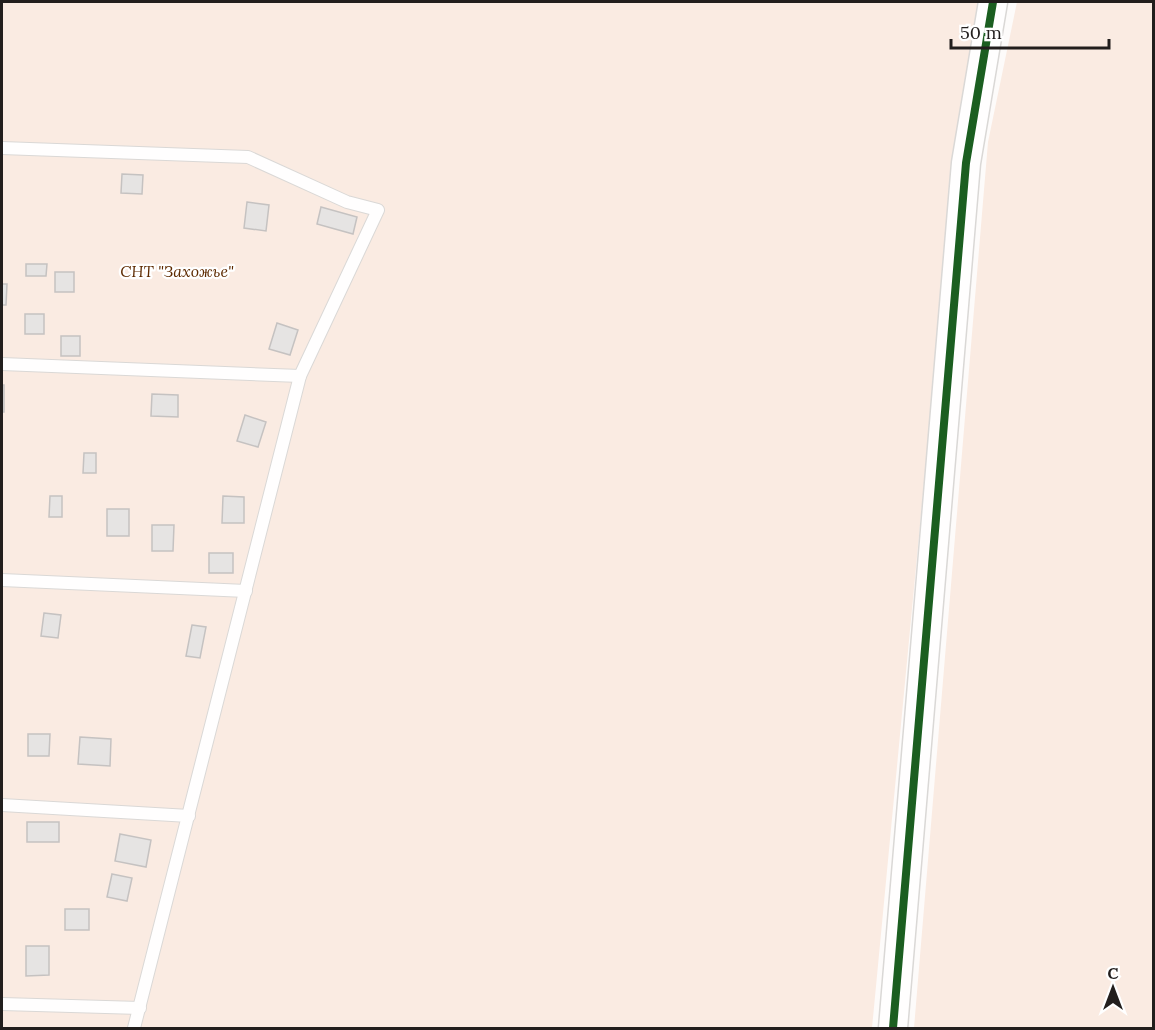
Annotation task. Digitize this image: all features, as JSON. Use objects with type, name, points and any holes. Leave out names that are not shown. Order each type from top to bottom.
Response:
[{"type":"street","points":[[893,1029],[966,163],[993,2]]},
{"type":"lane","points":[[2,148],[248,157],[347,202],[378,210],[300,376],[134,1029]]},
{"type":"lane","points":[[2,364],[300,376]]},
{"type":"lane","points":[[2,580],[246,591]]},
{"type":"lane","points":[[2,805],[189,816]]},
{"type":"lane","points":[[2,1004],[140,1008]]},
{"type":"green space","name":"СНТ \"Захожье\"","points":[[2,2],[981,2],[952,158],[933,389],[872,1028],[2,1028]]},
{"type":"green space","points":[[1017,2],[1153,2],[1153,1028],[914,1028],[988,142]]},
{"type":"building","points":[[122,174],[143,175],[142,194],[121,193]]},
{"type":"building","points":[[247,202],[269,205],[266,231],[244,228]]},
{"type":"building","points":[[321,207],[357,217],[353,234],[317,224]]},
{"type":"building","points":[[26,264],[47,264],[46,276],[26,276]]},
{"type":"building","points":[[55,272],[74,272],[74,292],[55,292]]},
{"type":"building","points":[[2,284],[7,284],[6,305],[2,305]]},
{"type":"building","points":[[25,314],[44,314],[44,334],[25,334]]},
{"type":"building","points":[[277,323],[298,330],[290,355],[269,349]]},
{"type":"building","points":[[61,336],[80,336],[80,356],[61,356]]},
{"type":"building","points":[[2,385],[4,385],[4,412],[2,412]]},
{"type":"building","points":[[152,394],[178,395],[178,417],[151,416]]},
{"type":"building","points":[[245,415],[266,422],[258,447],[237,441]]},
{"type":"building","points":[[84,453],[96,453],[96,473],[83,473]]},
{"type":"building","points":[[50,496],[62,496],[62,517],[49,517]]},
{"type":"building","points":[[223,496],[244,497],[244,523],[222,523]]},
{"type":"building","points":[[107,509],[129,509],[129,536],[107,536]]},
{"type":"building","points":[[152,525],[174,525],[173,551],[152,551]]},
{"type":"building","points":[[209,553],[233,553],[233,573],[209,573]]},
{"type":"building","points":[[44,613],[61,615],[58,638],[41,636]]},
{"type":"building","points":[[192,625],[206,627],[200,658],[186,656]]},
{"type":"building","points":[[28,734],[50,734],[49,756],[28,756]]},
{"type":"building","points":[[80,737],[111,739],[110,766],[78,764]]},
{"type":"building","points":[[27,822],[59,822],[59,842],[27,842]]},
{"type":"building","points":[[120,834],[151,840],[146,867],[115,861]]},
{"type":"building","points":[[112,874],[132,878],[127,901],[107,897]]},
{"type":"building","points":[[65,909],[89,909],[89,930],[65,930]]},
{"type":"building","points":[[26,946],[49,946],[49,975],[26,976]]},
{"type":"cycle path","points":[[893,1028],[966,163],[993,2]]}]
